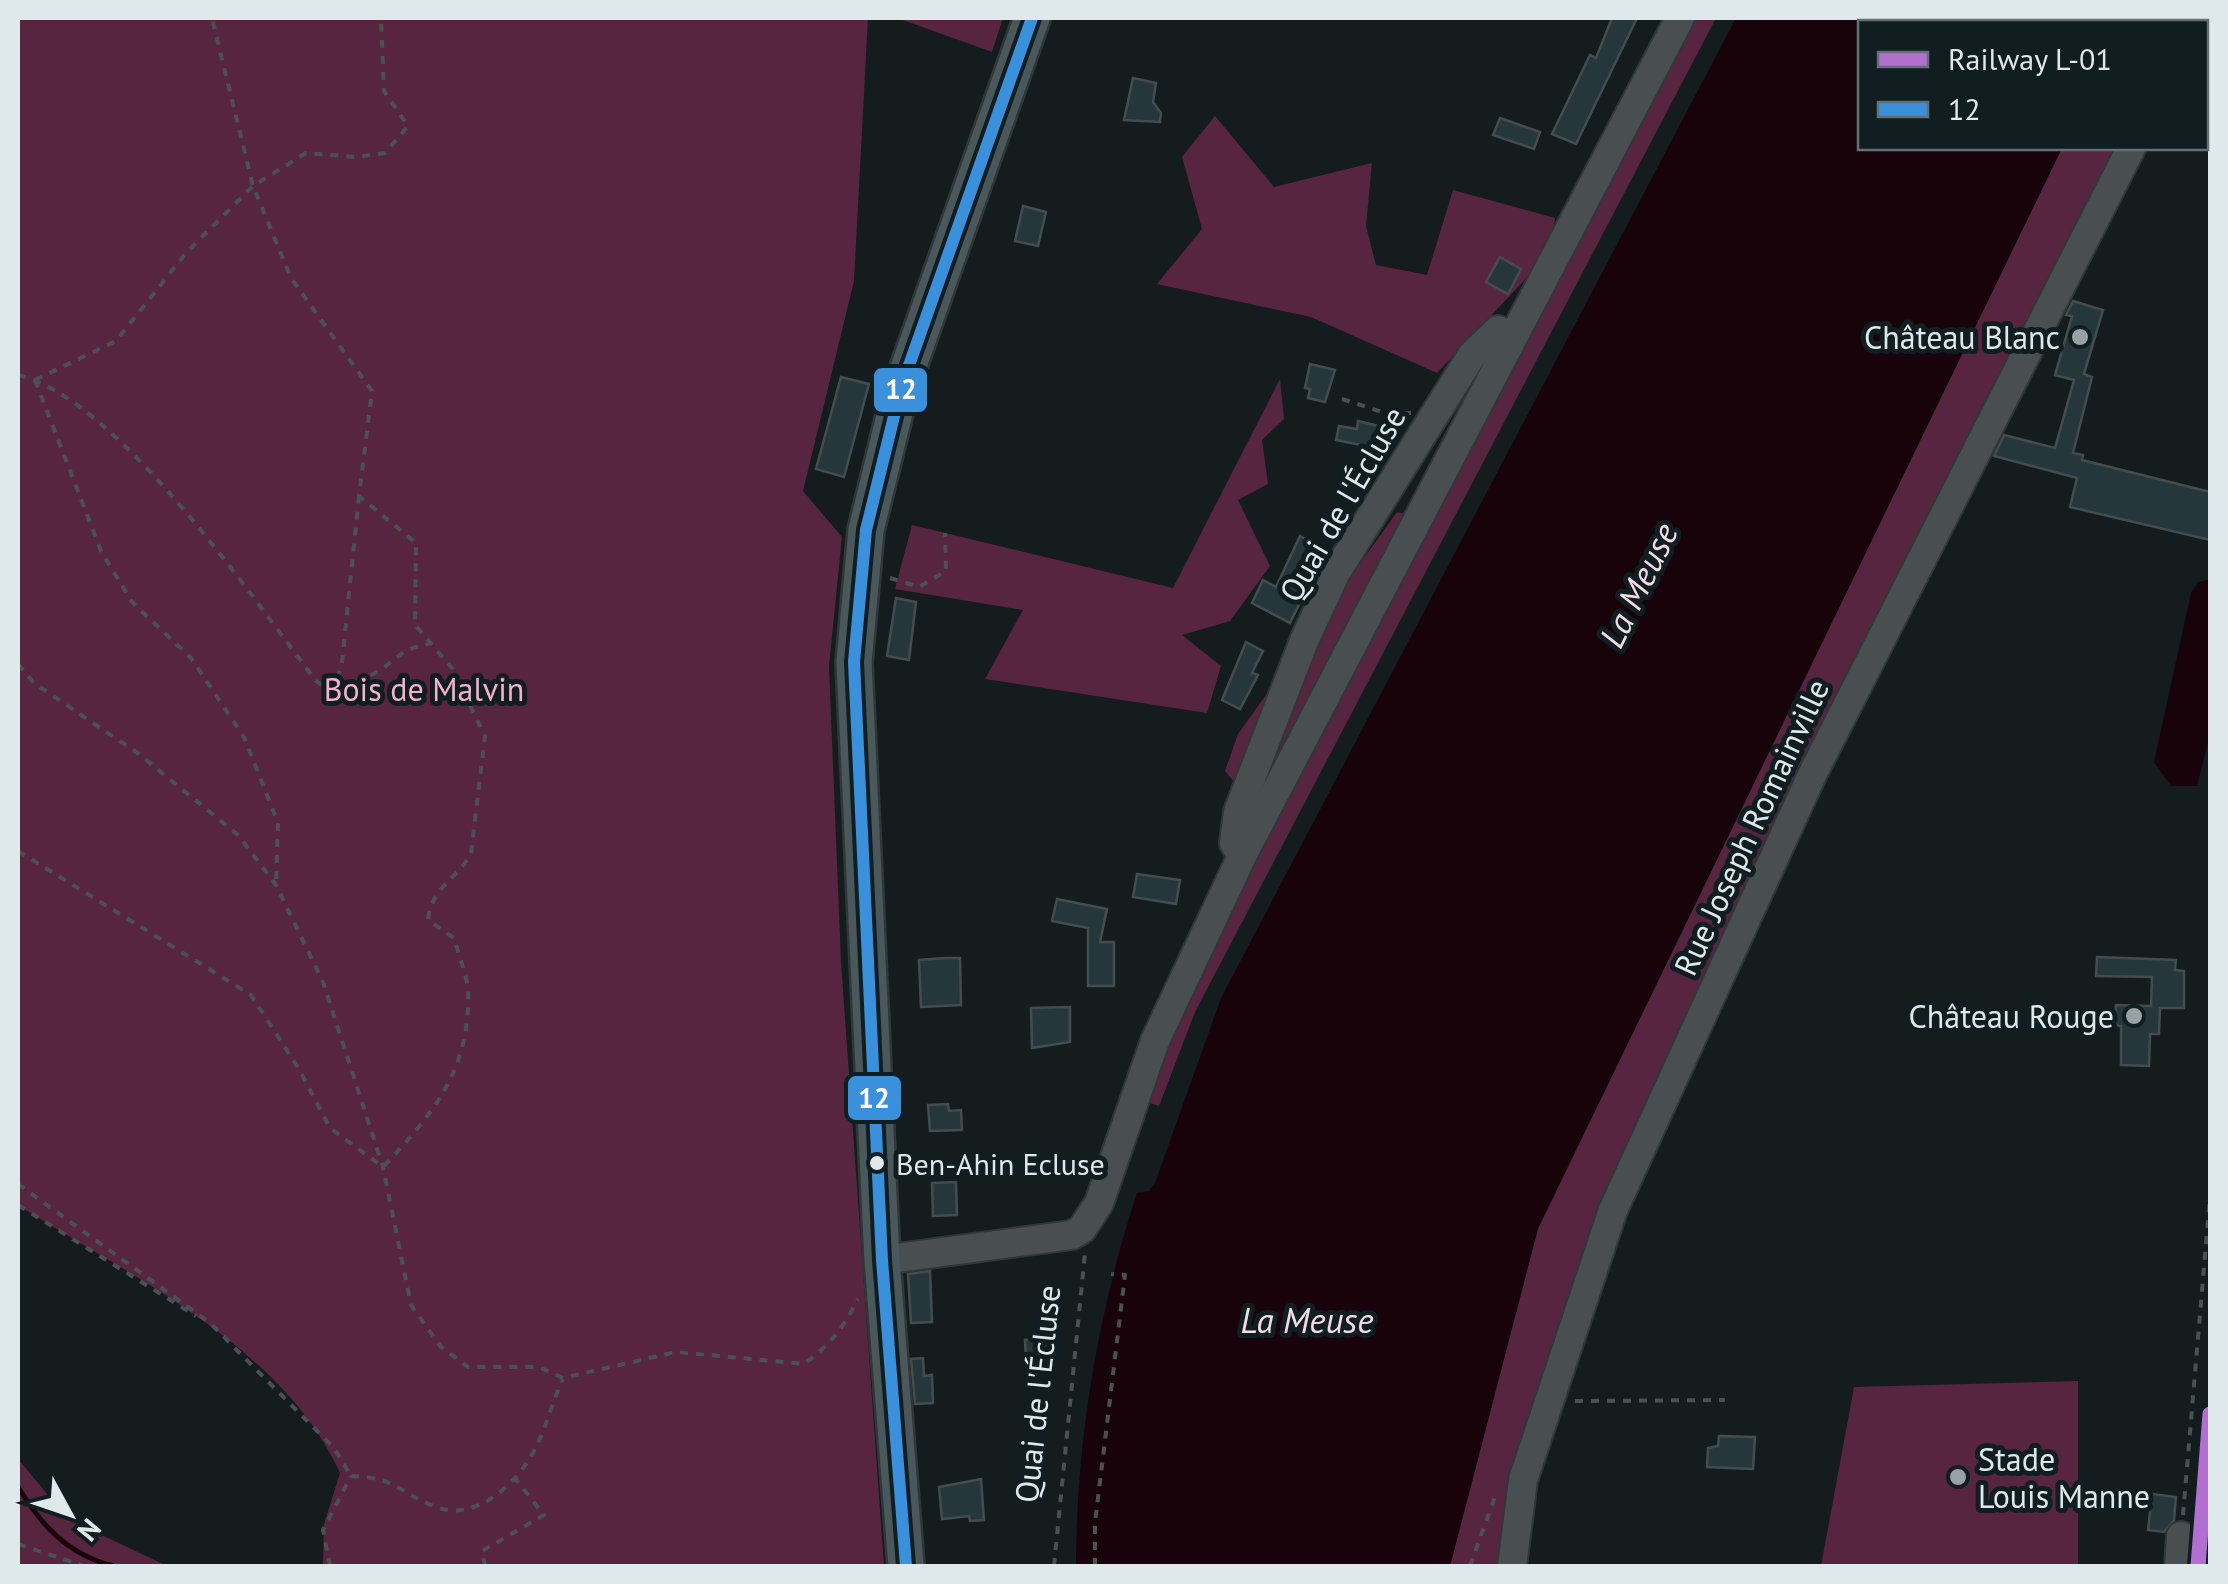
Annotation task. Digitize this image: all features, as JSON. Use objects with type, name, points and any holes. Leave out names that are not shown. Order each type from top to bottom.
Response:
[{"type":"main road","points":[[906,1566],[883,1275],[854,662],[866,530],[902,388],[1032,18]]},
{"type":"street","name":"Quai de l'Écluse","points":[[883,1275],[1072,1235],[1082,1229],[1099,1203],[1155,1041],[1242,856],[1680,18]]},
{"type":"street","name":"Rue Joseph Romainville","points":[[1512,1566],[1523,1480],[1613,1210],[1812,775],[2130,150]]},
{"type":"street","name":"Quai de l'Écluse","points":[[1242,856],[1234,843],[1238,812],[1304,642],[1335,574],[1472,355],[1498,330],[1513,337]]},
{"type":"street","points":[[2179,1566],[2181,1536]]},
{"type":"path","points":[[212,18],[254,186],[291,278],[372,392],[342,662],[334,694]]},
{"type":"path","points":[[35,380],[116,341],[186,253],[254,186],[306,153],[386,153],[408,126],[384,92],[381,18]]},
{"type":"path","points":[[18,376],[35,380],[74,402],[118,440],[204,537],[316,681],[334,694]]},
{"type":"path","points":[[35,380],[101,551],[132,602],[190,658],[244,737],[278,824],[276,885]]},
{"type":"path","points":[[1342,399],[1388,414],[1416,413]]},
{"type":"path","points":[[359,496],[416,543],[415,625],[452,668],[485,736],[471,854],[461,871],[438,888],[428,920],[454,938],[468,990],[456,1073],[432,1115],[383,1167]]},
{"type":"path","points":[[862,569],[920,588],[946,570],[946,533]]},
{"type":"path","points":[[334,694],[357,678],[371,675],[406,648],[431,644]]},
{"type":"path","points":[[18,664],[34,682],[139,754],[238,836],[276,885],[323,982],[383,1167],[411,1305],[441,1348],[468,1367],[539,1367],[563,1378],[676,1352],[804,1364],[824,1350],[847,1322],[861,1292],[883,1275]]},
{"type":"path","points":[[18,851],[251,994],[299,1069],[330,1128],[383,1167]]},
{"type":"path","points":[[18,1184],[187,1308]]},
{"type":"path","points":[[2181,1536],[2210,1196]]},
{"type":"path","points":[[18,1205],[210,1322],[334,1448],[350,1476]]},
{"type":"path","name":"Quai de l'Écluse","points":[[1054,1566],[1084,1290],[1082,1229]]},
{"type":"path","points":[[1096,1566],[1095,1523],[1125,1276],[1111,1274]]},
{"type":"path","points":[[350,1476],[380,1476],[436,1508],[468,1512],[490,1500],[534,1451],[563,1378]]},
{"type":"path","points":[[1548,1401],[1725,1400]]},
{"type":"path","points":[[485,1566],[482,1551],[544,1514],[514,1475]]},
{"type":"path","points":[[330,1566],[324,1530],[350,1476]]},
{"type":"path","points":[[18,1544],[84,1566]]},
{"type":"green space","name":"Bois de Malvin","points":[[18,18],[868,18],[854,281],[803,491],[842,537],[829,666],[841,962],[884,1566],[323,1566],[324,1524],[340,1473],[314,1428],[281,1387],[199,1318],[18,1205]]},
{"type":"green space","points":[[897,18],[1003,18],[992,52]]},
{"type":"green space","points":[[1691,18],[1716,18],[1195,1012],[1159,1106],[1140,1100],[1181,1002],[1272,827],[1225,771],[1238,734],[1397,512],[1431,520]]},
{"type":"green space","points":[[1215,116],[1274,187],[1372,163],[1366,226],[1376,265],[1427,275],[1453,190],[1555,218],[1550,253],[1437,373],[1311,317],[1157,284],[1202,229],[1182,157]]},
{"type":"green space","points":[[2061,150],[2130,150],[1613,1210],[1512,1566],[1450,1566],[1538,1229]]},
{"type":"green space","points":[[1280,379],[1284,419],[1262,440],[1268,484],[1238,500],[1270,566],[1230,621],[1182,635],[1221,666],[1207,713],[985,679],[1023,610],[895,589],[912,525],[1173,588]]},
{"type":"green space","name":"Stade Louis Manne","points":[[2078,1381],[2078,1566],[1821,1566],[1854,1387]]},
{"type":"green space","points":[[18,1459],[68,1519],[167,1566],[18,1566]]},
{"type":"water","name":"La Meuse","points":[[1736,18],[2128,18],[1858,20],[1858,150],[2061,150],[1538,1228],[1450,1566],[1076,1566],[1085,1424],[1111,1284],[1137,1193],[1149,1191],[1155,1183],[1221,998]]},
{"type":"water","points":[[2210,579],[2210,735],[2197,786],[2171,786],[2154,762],[2191,593],[2198,582]]},
{"type":"building","points":[[1612,18],[1637,18],[1576,144],[1552,134],[1590,55],[1596,58]]},
{"type":"building","points":[[1133,78],[1156,83],[1153,102],[1161,113],[1160,122],[1124,120]]},
{"type":"building","points":[[1500,118],[1540,132],[1534,149],[1493,135]]},
{"type":"building","points":[[1023,206],[1046,212],[1038,246],[1015,241]]},
{"type":"building","points":[[1500,257],[1521,269],[1508,294],[1486,282]]},
{"type":"building","points":[[2073,301],[2103,310],[2084,374],[2092,377],[2073,453],[2083,455],[2082,460],[2210,492],[2210,540],[2070,507],[2077,478],[1994,456],[2004,435],[2055,448],[2074,380],[2055,375],[2072,316],[2066,315]]},
{"type":"building","points":[[1310,364],[1335,370],[1325,402],[1308,398],[1310,389],[1305,388]]},
{"type":"building","points":[[841,377],[869,384],[844,477],[816,469]]},
{"type":"building","points":[[1358,421],[1387,428],[1385,443],[1372,441],[1371,447],[1336,440],[1339,426],[1357,429]]},
{"type":"building","points":[[1300,536],[1326,549],[1290,623],[1252,603],[1263,580],[1276,587]]},
{"type":"building","points":[[896,598],[916,602],[909,660],[887,656]]},
{"type":"building","points":[[1246,642],[1263,651],[1252,673],[1258,675],[1240,709],[1222,700]]},
{"type":"building","points":[[1137,874],[1180,880],[1176,904],[1133,897]]},
{"type":"building","points":[[1057,899],[1107,909],[1100,942],[1114,942],[1114,986],[1088,986],[1088,928],[1052,921]]},
{"type":"building","name":"Château Rouge","points":[[2097,957],[2176,960],[2175,970],[2184,971],[2184,1008],[2160,1008],[2159,1034],[2150,1034],[2149,1066],[2121,1065],[2121,1026],[2115,1025],[2116,1005],[2151,1006],[2152,977],[2096,976]]},
{"type":"building","points":[[960,958],[961,1005],[921,1007],[919,960]]},
{"type":"building","points":[[1070,1007],[1070,1042],[1032,1048],[1031,1008]]},
{"type":"building","points":[[948,1104],[949,1111],[961,1110],[962,1130],[930,1131],[928,1105]]},
{"type":"building","points":[[956,1182],[957,1215],[933,1216],[932,1183]]},
{"type":"building","points":[[930,1271],[932,1322],[911,1323],[908,1274]]},
{"type":"building","points":[[1051,1338],[1052,1360],[1026,1361],[1025,1340]]},
{"type":"building","points":[[923,1358],[924,1376],[932,1375],[933,1403],[915,1404],[911,1359]]},
{"type":"building","points":[[1719,1436],[1755,1437],[1753,1469],[1707,1467],[1708,1448],[1718,1446]]},
{"type":"building","points":[[981,1479],[984,1520],[970,1521],[969,1516],[942,1519],[939,1487]]},
{"type":"building","points":[[2152,1494],[2176,1497],[2174,1520],[2164,1532],[2148,1530]]},
{"type":"waterway","points":[[18,1487],[57,1537],[82,1554],[113,1566]]},
{"type":"rail line","name":"L-01","points":[[2198,1566],[2210,1414]]},
{"type":"transit line","name":"12","points":[[906,1566],[882,1260],[854,662],[866,530],[901,388],[1032,18]]},
{"type":"place","name":"Château Blanc","points":[[2080,337]]},
{"type":"place","name":"Château Rouge","points":[[2134,1016]]},
{"type":"place","name":"Ben-Ahin Ecluse","points":[[877,1163]]},
{"type":"place","name":"Stade Louis Manne","points":[[1958,1477]]}]
